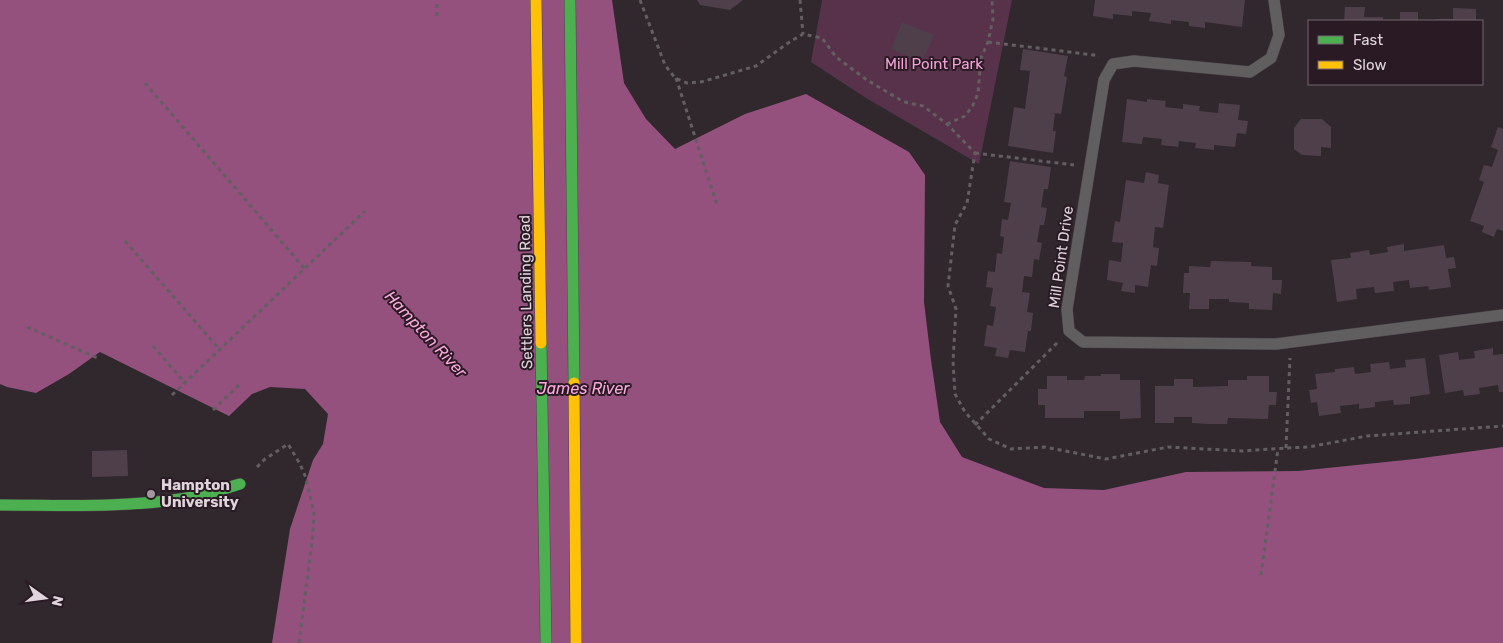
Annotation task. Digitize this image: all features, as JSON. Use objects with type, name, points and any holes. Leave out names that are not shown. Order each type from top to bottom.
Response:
[{"type":"main road","name":"Settlers Landing Road","points":[[536,0],[546,643]]},
{"type":"main road","points":[[570,0],[576,643]]},
{"type":"main road","points":[[0,505],[122,505],[160,503],[214,494],[240,484]]},
{"type":"lane","points":[[1113,64],[1134,61],[1250,72],[1271,58],[1279,35],[1274,0]]},
{"type":"lane","name":"Mill Point Drive","points":[[1069,331],[1066,309],[1104,80],[1113,64]]},
{"type":"lane","points":[[1069,331],[1083,342],[1276,344],[1503,315]]},
{"type":"path","points":[[437,0],[437,16]]},
{"type":"path","points":[[640,0],[666,65],[676,78],[717,205]]},
{"type":"path","points":[[800,0],[803,34]]},
{"type":"path","points":[[947,124],[965,116],[973,105],[978,92],[981,58],[988,42],[993,19],[992,0]]},
{"type":"path","points":[[676,78],[686,83],[701,82],[756,66],[788,42],[803,34],[822,38],[836,57],[867,80],[904,102],[923,106],[947,124],[975,153],[1090,167]]},
{"type":"path","points":[[988,42],[1094,55],[1113,64]]},
{"type":"path","points":[[145,83],[305,269]]},
{"type":"path","points":[[975,153],[967,203],[955,225],[948,286],[956,309],[953,361],[955,394],[965,412],[988,439],[1011,449],[1045,447],[1106,459],[1168,447],[1242,451],[1278,449],[1309,447],[1366,436],[1503,426]]},
{"type":"path","points":[[172,395],[365,211]]},
{"type":"path","points":[[125,240],[220,350]]},
{"type":"path","points":[[27,326],[100,359]]},
{"type":"path","points":[[975,425],[1069,331]]},
{"type":"path","points":[[1286,448],[1291,342]]},
{"type":"path","points":[[153,346],[185,383]]},
{"type":"path","points":[[213,410],[239,385]]},
{"type":"path","points":[[240,484],[265,459],[288,444],[306,478],[314,513],[314,533],[299,643]]},
{"type":"path","points":[[1261,575],[1278,449]]},
{"type":"green space","name":"Mill Point Park","points":[[822,0],[1012,0],[979,164],[866,98],[811,62]]},
{"type":"water","name":"James River","points":[[0,0],[612,0],[624,83],[646,119],[675,149],[745,114],[806,94],[909,152],[925,175],[924,302],[940,422],[962,457],[1044,488],[1104,490],[1186,472],[1298,471],[1415,459],[1503,447],[1503,643],[272,643],[290,529],[313,460],[323,444],[328,414],[305,389],[270,387],[252,394],[229,416],[100,352],[69,374],[36,393],[0,384]]},
{"type":"building","points":[[697,0],[743,0],[730,10],[700,5]]},
{"type":"building","points":[[1095,0],[1245,0],[1242,27],[1205,22],[1205,28],[1189,26],[1189,22],[1171,20],[1171,24],[1149,21],[1151,13],[1132,11],[1132,16],[1113,14],[1113,19],[1093,16]]},
{"type":"building","points":[[1345,7],[1365,7],[1364,17],[1383,17],[1383,20],[1344,20]]},
{"type":"building","points":[[1453,8],[1476,9],[1476,20],[1435,20],[1453,19]]},
{"type":"building","points":[[1400,12],[1418,12],[1418,20],[1400,20]]},
{"type":"building","name":"Mill Point Park","points":[[902,22],[934,35],[922,62],[891,49]]},
{"type":"building","points":[[1023,49],[1068,56],[1064,76],[1067,77],[1061,114],[1055,113],[1053,131],[1056,131],[1053,153],[1008,146],[1014,107],[1025,109],[1030,71],[1020,70]]},
{"type":"building","points":[[1127,99],[1147,102],[1147,99],[1166,101],[1165,107],[1183,109],[1183,104],[1200,106],[1199,111],[1218,113],[1219,103],[1240,105],[1238,120],[1248,121],[1246,134],[1237,133],[1235,147],[1214,145],[1214,150],[1195,148],[1196,143],[1179,141],[1178,147],[1161,145],[1162,139],[1143,137],[1142,144],[1122,142]]},
{"type":"building","points":[[1301,119],[1322,119],[1331,127],[1331,148],[1321,147],[1321,156],[1302,155],[1294,149],[1294,128]]},
{"type":"building","points":[[1498,127],[1503,129],[1503,231],[1497,229],[1494,237],[1482,232],[1484,226],[1470,221],[1484,182],[1479,180],[1484,165],[1492,167],[1498,150],[1491,147]]},
{"type":"building","points":[[1010,161],[1051,167],[1048,189],[1044,189],[1041,207],[1047,208],[1044,225],[1040,225],[1037,242],[1042,243],[1039,260],[1034,259],[1032,277],[1024,276],[1022,292],[1030,293],[1027,312],[1033,313],[1031,331],[1028,331],[1025,352],[1010,350],[1008,358],[995,356],[997,348],[984,346],[987,325],[993,326],[996,307],[990,306],[993,288],[986,287],[988,271],[995,272],[997,253],[1002,254],[1004,237],[1000,236],[1002,219],[1008,220],[1011,203],[1004,202]]},
{"type":"building","points":[[1146,172],[1159,175],[1158,183],[1169,185],[1163,228],[1155,227],[1153,247],[1159,248],[1157,266],[1151,265],[1148,287],[1135,285],[1135,293],[1121,291],[1123,283],[1107,280],[1109,260],[1121,262],[1123,243],[1112,242],[1115,221],[1120,222],[1126,180],[1144,183]]},
{"type":"building","points":[[1404,244],[1404,251],[1444,245],[1446,258],[1454,257],[1456,268],[1448,269],[1451,287],[1429,290],[1428,286],[1410,288],[1409,280],[1393,282],[1394,291],[1375,293],[1374,287],[1356,289],[1357,299],[1337,302],[1331,260],[1351,258],[1350,253],[1369,250],[1370,255],[1388,252],[1387,247]]},
{"type":"building","points":[[1211,261],[1251,262],[1251,266],[1272,267],[1272,280],[1282,280],[1281,294],[1273,293],[1272,310],[1249,309],[1249,303],[1229,302],[1229,299],[1209,299],[1209,309],[1189,309],[1190,293],[1183,293],[1184,273],[1189,273],[1189,266],[1210,267]]},
{"type":"building","points":[[1493,348],[1493,355],[1503,354],[1503,392],[1499,392],[1498,385],[1479,388],[1480,394],[1464,396],[1463,390],[1445,393],[1439,355],[1458,352],[1459,360],[1475,358],[1474,351]]},
{"type":"building","points":[[1425,358],[1430,394],[1410,397],[1410,404],[1394,405],[1393,400],[1375,402],[1375,407],[1359,409],[1359,404],[1340,406],[1341,413],[1319,416],[1317,402],[1311,403],[1309,390],[1317,389],[1315,374],[1335,372],[1335,369],[1354,367],[1355,374],[1371,372],[1370,364],[1389,362],[1390,369],[1406,367],[1405,360]]},
{"type":"building","points":[[1101,374],[1120,374],[1120,380],[1140,380],[1141,418],[1120,419],[1120,411],[1084,411],[1084,418],[1045,418],[1045,405],[1038,405],[1038,389],[1047,389],[1047,376],[1067,376],[1067,380],[1084,380],[1085,376],[1101,376]]},
{"type":"building","points":[[1247,376],[1269,376],[1269,392],[1277,392],[1276,405],[1269,405],[1268,419],[1228,418],[1227,424],[1209,424],[1192,423],[1192,417],[1174,417],[1174,423],[1155,423],[1155,386],[1174,386],[1174,379],[1193,379],[1193,387],[1228,386],[1228,380],[1247,380]]},
{"type":"building","points":[[127,450],[128,476],[92,477],[92,451]]},
{"type":"traffic: fast","points":[[570,0],[574,383]]},
{"type":"traffic: fast","points":[[541,343],[546,643]]},
{"type":"traffic: fast","points":[[0,505],[90,505],[158,502],[210,493],[240,484]]},
{"type":"traffic: slow","points":[[536,0],[541,343]]},
{"type":"traffic: slow","points":[[574,383],[576,643]]},
{"type":"place","name":"Hampton University","points":[[151,494]]},
{"type":"water label","name":"Hampton River","points":[[426,334]]}]
